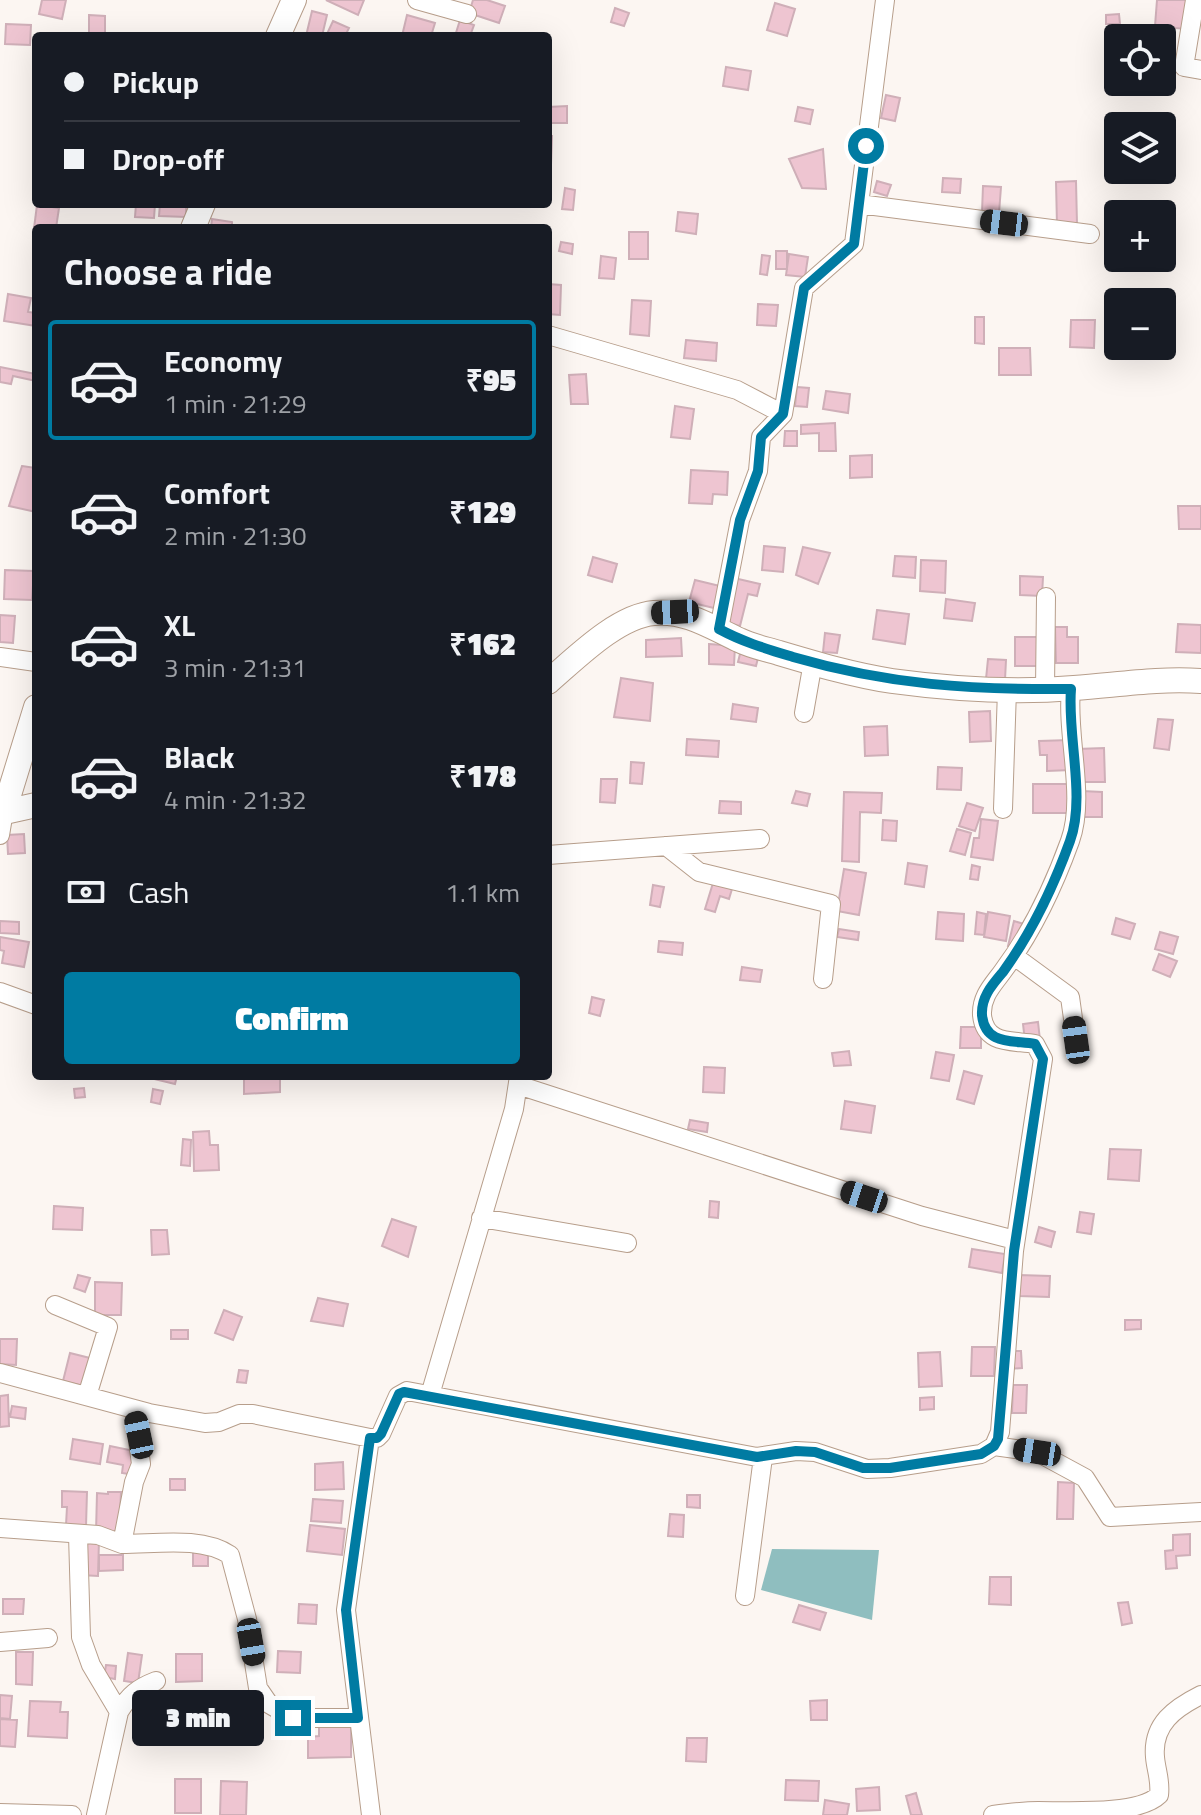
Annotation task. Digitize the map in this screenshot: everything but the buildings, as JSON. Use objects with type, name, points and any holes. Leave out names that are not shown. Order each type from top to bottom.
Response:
[{"type":"main road","points":[[280,32],[294,0]]},
{"type":"main road","points":[[552,679],[624,624],[649,613],[675,612],[719,629],[740,641],[889,680],[1007,690],[1071,689],[1167,679],[1201,681]]},
{"type":"main road","points":[[1,820],[32,720]]},
{"type":"main road","points":[[1,820],[32,807]]},
{"type":"street","points":[[417,0],[467,14]]},
{"type":"street","points":[[719,629],[740,520],[758,471],[761,437],[783,414],[804,288],[854,244],[885,0]]},
{"type":"street","points":[[1195,0],[1184,67],[1201,70]]},
{"type":"street","points":[[859,204],[1090,234]]},
{"type":"street","points":[[552,336],[737,390],[783,414]]},
{"type":"street","points":[[1045,689],[1046,597]]},
{"type":"street","points":[[0,657],[32,661]]},
{"type":"street","points":[[804,713],[813,662]]},
{"type":"street","points":[[0,1373],[134,1409],[205,1423],[219,1422],[239,1414],[267,1416],[370,1438],[381,1434],[399,1394],[407,1391],[763,1457],[787,1452],[815,1452],[872,1469],[958,1460],[981,1454],[994,1446],[1000,1432],[1015,1240],[1043,1059],[1035,1044],[999,1039],[985,1026],[982,1013],[985,996],[1030,934],[1071,838],[1077,808],[1071,689]]},
{"type":"street","points":[[1003,809],[1007,690]]},
{"type":"street","points":[[552,855],[760,839]]},
{"type":"street","points":[[666,846],[699,872],[831,904],[823,979]]},
{"type":"street","points":[[1014,956],[1070,997],[1076,1040]]},
{"type":"street","points":[[0,992],[32,1004]]},
{"type":"street","points":[[430,1395],[514,1109],[519,1080],[922,1216],[1015,1240]]},
{"type":"street","points":[[481,1218],[627,1243]]},
{"type":"street","points":[[55,1305],[108,1327],[87,1396]]},
{"type":"street","points":[[122,1544],[134,1482],[141,1464],[134,1409]]},
{"type":"street","points":[[370,1438],[346,1610],[371,1815]]},
{"type":"street","points":[[994,1446],[1037,1452],[1085,1478],[1110,1517],[1201,1512]]},
{"type":"street","points":[[745,1596],[763,1457]]},
{"type":"street","points":[[0,1528],[98,1535],[122,1544],[185,1543],[219,1548],[230,1555],[247,1619],[258,1688],[269,1704],[293,1718],[358,1718]]},
{"type":"street","points":[[78,1535],[81,1637],[91,1665],[119,1712]]},
{"type":"street","points":[[0,1642],[48,1638]]},
{"type":"street","points":[[96,1815],[119,1712],[127,1697],[156,1681]]},
{"type":"street","points":[[993,1815],[1034,1811],[1124,1813],[1150,1806],[1159,1795],[1155,1756],[1160,1727],[1178,1707],[1201,1695]]},
{"type":"street","points":[[0,1813],[72,1815]]},
{"type":"water","points":[[772,1549],[879,1550],[872,1620],[761,1590]]},
{"type":"route","points":[[293,1718],[358,1718],[346,1610],[370,1438],[381,1434],[399,1394],[404,1392],[757,1457],[796,1451],[815,1452],[872,1469],[958,1460],[981,1454],[994,1446],[998,1439],[1014,1251],[1043,1059],[1035,1044],[999,1039],[985,1026],[982,1013],[985,996],[1030,934],[1071,838],[1077,808],[1071,689],[973,689],[857,675],[740,641],[719,629],[740,520],[758,471],[761,437],[783,414],[804,288],[854,244],[866,146]]}]
